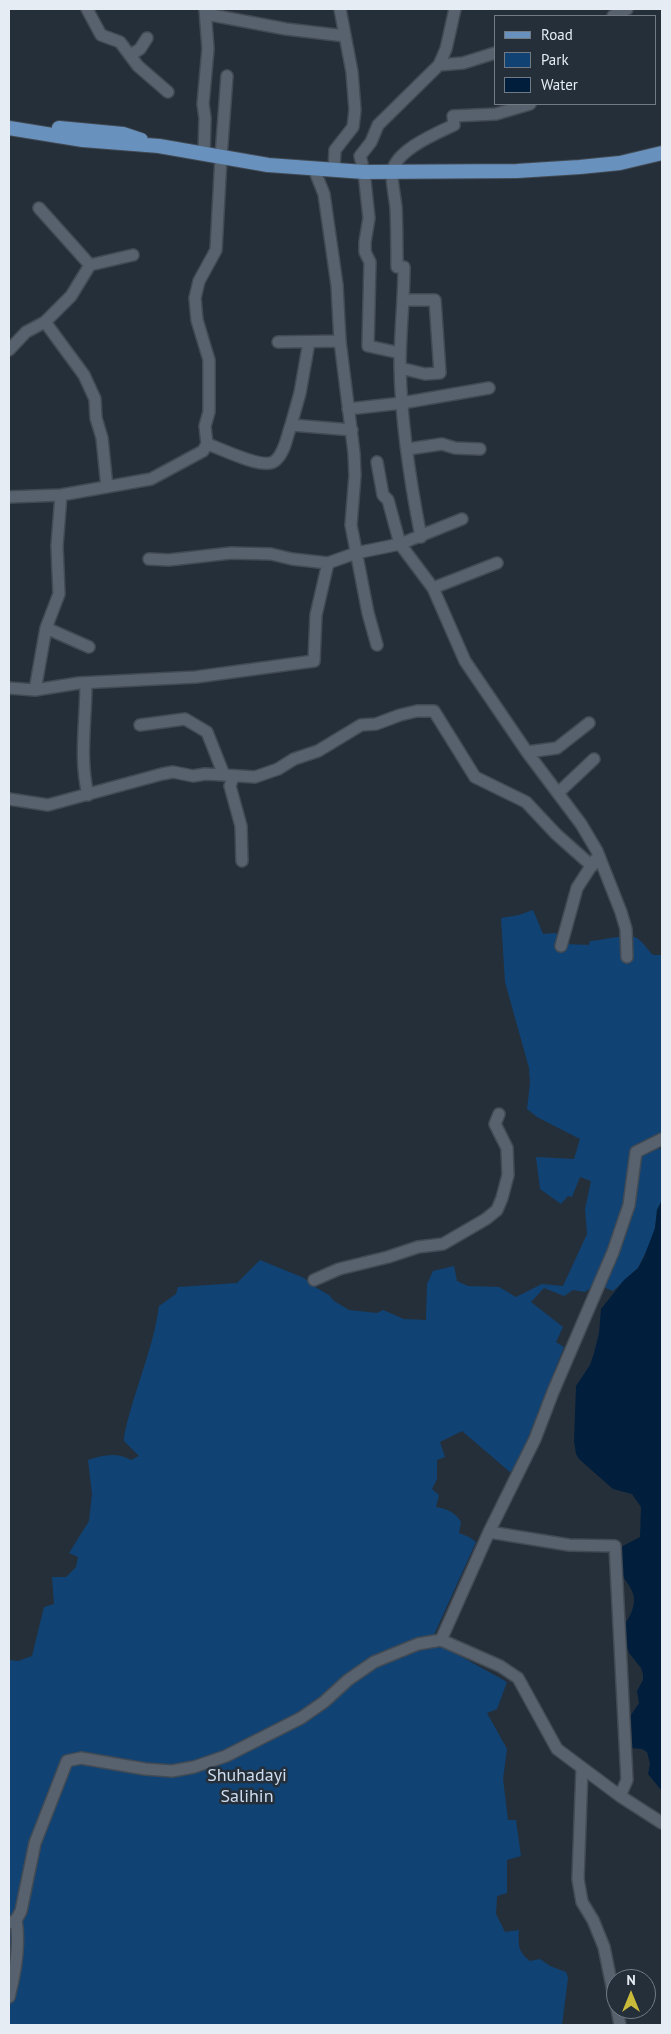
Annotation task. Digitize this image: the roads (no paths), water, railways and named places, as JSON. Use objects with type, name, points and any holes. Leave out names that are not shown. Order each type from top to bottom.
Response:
[{"type":"main road","points":[[9,120],[59,128],[123,134],[159,146]]},
{"type":"main road","points":[[9,128],[82,140],[159,146],[268,166],[364,172],[517,171],[580,167],[620,163],[662,153]]},
{"type":"street","points":[[87,9],[101,34],[120,42],[138,66],[168,92]]},
{"type":"street","points":[[334,170],[335,150],[353,127],[355,110],[352,72],[340,9]]},
{"type":"street","points":[[400,353],[368,346],[370,262],[365,252],[365,242],[369,218],[364,172],[360,156],[372,142],[378,125],[439,65],[446,49],[455,9]]},
{"type":"street","points":[[615,15],[627,9]]},
{"type":"street","points":[[204,154],[205,118],[203,104],[208,49],[206,11],[286,29],[345,36]]},
{"type":"street","points":[[130,55],[140,49],[147,38]]},
{"type":"street","points":[[439,65],[463,64],[493,54]]},
{"type":"street","points":[[9,497],[61,495],[151,479],[203,451],[207,444],[205,426],[209,412],[209,360],[197,320],[195,298],[199,281],[216,250],[228,76]]},
{"type":"street","points":[[421,537],[402,403],[400,353],[404,300],[404,267],[397,267],[396,208],[392,172],[401,157],[409,150],[421,141],[454,125],[453,116],[496,114],[527,105]]},
{"type":"street","points":[[314,169],[324,194],[337,285],[340,341],[352,430],[355,475],[351,525],[368,613],[378,645]]},
{"type":"street","points":[[39,208],[90,265]]},
{"type":"street","points":[[9,350],[26,332],[45,322],[71,296],[90,265],[133,255]]},
{"type":"street","points":[[400,368],[425,374],[440,373],[435,300],[404,300]]},
{"type":"street","points":[[45,322],[84,375],[95,399],[96,418],[102,438],[107,487]]},
{"type":"street","points":[[278,342],[340,341]]},
{"type":"street","points":[[207,444],[243,459],[268,464],[275,462],[281,454],[292,425],[309,342]]},
{"type":"street","points":[[348,409],[402,403],[489,388]]},
{"type":"street","points":[[292,425],[352,430]]},
{"type":"street","points":[[408,449],[442,444],[455,448],[480,448]]},
{"type":"street","points":[[377,462],[383,495],[388,500],[400,544],[433,588],[465,661],[527,752],[581,824],[598,854],[626,929],[627,957]]},
{"type":"street","points":[[35,690],[46,628],[59,594],[56,546],[61,495]]},
{"type":"street","points":[[149,559],[169,560],[231,553],[271,554],[292,559],[328,563],[356,553],[400,544],[462,519]]},
{"type":"street","points":[[9,688],[35,690],[86,683],[196,676],[314,661],[316,615],[328,563]]},
{"type":"street","points":[[433,588],[497,563]]},
{"type":"street","points":[[46,628],[89,647]]},
{"type":"street","points":[[86,683],[82,734],[83,762],[88,795]]},
{"type":"street","points":[[9,799],[48,805],[173,772],[193,776],[205,774],[255,776],[278,769],[294,759],[318,751],[361,725],[376,724],[417,711],[434,711],[460,756],[475,777],[526,802],[556,834],[592,866]]},
{"type":"street","points":[[140,725],[185,719],[207,732],[228,776],[241,826],[242,861]]},
{"type":"street","points":[[527,752],[557,748],[589,723]]},
{"type":"street","points":[[558,793],[594,759]]},
{"type":"street","points":[[561,946],[577,888],[598,854]]},
{"type":"street","points":[[314,1280],[339,1270],[418,1247],[443,1244],[486,1219],[497,1210],[508,1175],[507,1148],[495,1124],[498,1114]]},
{"type":"street","points":[[441,1640],[489,1532],[535,1439],[613,1252],[629,1205],[636,1152],[662,1139]]},
{"type":"street","points":[[489,1532],[569,1545],[615,1546],[627,1780],[620,1796]]},
{"type":"street","points":[[9,1997],[13,1981],[18,1932],[12,1922],[21,1911],[35,1843],[67,1761],[81,1758],[145,1769],[172,1771],[194,1767],[226,1756],[301,1718],[324,1702],[348,1680],[374,1662],[418,1644],[441,1640],[500,1666],[518,1678],[557,1749],[620,1796],[662,1823]]},
{"type":"street","points":[[582,1768],[578,1879],[582,1902],[594,1920],[604,1947],[608,1969]]},
{"type":"water","points":[[662,1200],[662,1791],[648,1774],[650,1764],[647,1752],[642,1749],[629,1748],[629,1718],[639,1703],[637,1691],[643,1680],[643,1674],[641,1668],[629,1653],[621,1630],[628,1619],[634,1600],[631,1588],[621,1572],[619,1557],[621,1547],[640,1537],[641,1507],[632,1494],[613,1489],[579,1459],[576,1454],[574,1441],[576,1386],[590,1365],[594,1353],[599,1333],[601,1309],[624,1280],[638,1268],[655,1228],[657,1210]]},
{"type":"park label","name":"Shuhadayi Salihin","points":[[247,1786]]}]
